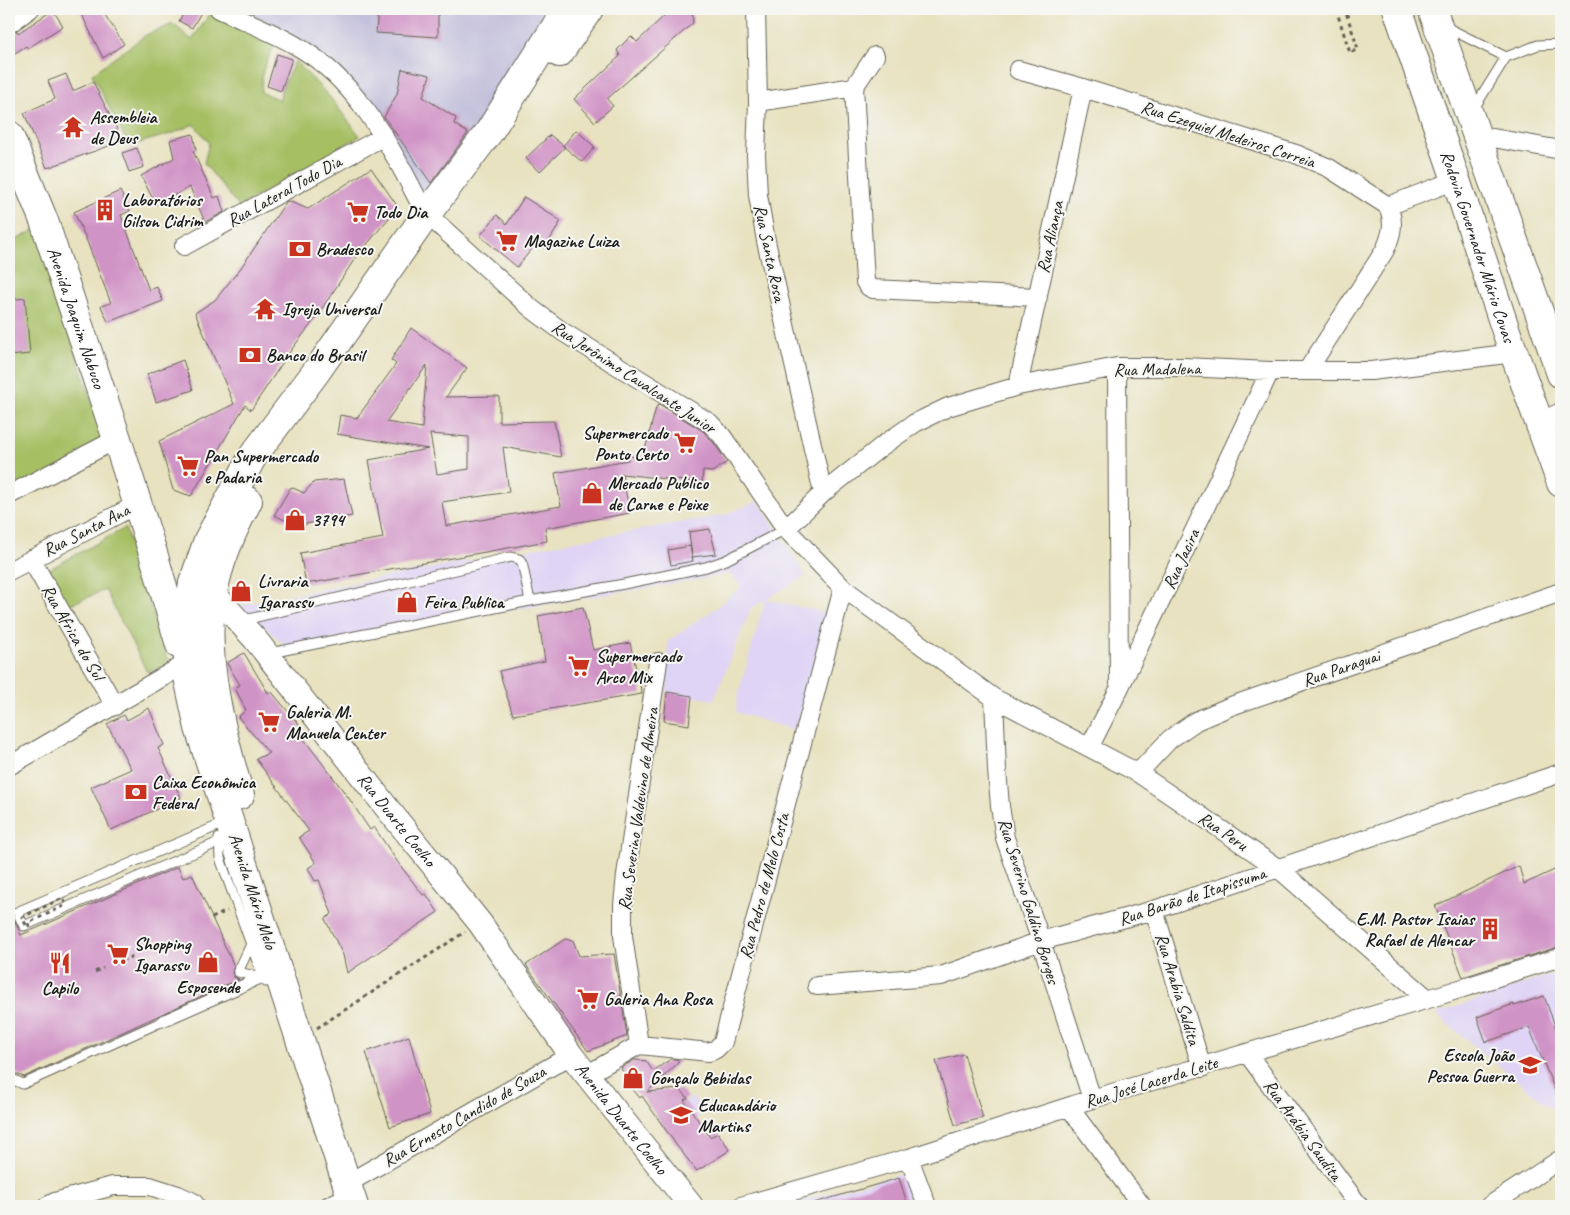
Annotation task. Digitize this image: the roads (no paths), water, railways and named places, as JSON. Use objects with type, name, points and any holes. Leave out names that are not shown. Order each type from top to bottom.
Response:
[{"type":"main road","points":[[433,220],[565,9]]},
{"type":"main road","points":[[154,553],[174,575],[183,581],[203,588],[208,540],[253,456],[433,220],[589,9]]},
{"type":"main road","name":"Rodovia Governador Mário Covas","points":[[1397,9],[1514,353],[1550,417],[1561,483]]},
{"type":"main road","name":"Rodovia Governador Mário Covas","points":[[1434,16],[1561,374]]},
{"type":"main road","name":"Avenida Joaquim Nabuco","points":[[9,134],[44,221],[154,553],[178,639],[187,663]]},
{"type":"main road","name":"Rua Duarte Coelho","points":[[203,588],[239,622],[267,654],[387,808],[480,923],[571,1055]]},
{"type":"main road","name":"Avenida Mário Melo","points":[[203,588],[188,616],[187,663],[193,704],[224,817],[279,997],[352,1198]]},
{"type":"main road","name":"Avenida Mário Melo","points":[[203,588],[219,721],[312,1031],[352,1198]]},
{"type":"main road","name":"Avenida Duarte Coelho","points":[[571,1055],[691,1206]]},
{"type":"street","points":[[9,24],[30,9]]},
{"type":"street","name":"Rua Jerônimo Cavalcante Junior","points":[[219,9],[296,46],[329,69],[352,93],[384,136],[433,220],[532,309],[563,332],[710,423],[722,436],[786,529],[843,588],[994,698]]},
{"type":"street","name":"Rua Santa Rosa","points":[[756,9],[758,102],[756,156],[758,195],[766,241],[823,493]]},
{"type":"street","points":[[875,56],[854,87],[865,282],[874,289],[1038,297]]},
{"type":"street","name":"Rua Ezequiel Medeiros Correia","points":[[1018,70],[1296,154],[1329,168],[1388,206]]},
{"type":"street","points":[[758,102],[854,87]]},
{"type":"street","name":"Rua Aliança","points":[[1018,386],[1082,88]]},
{"type":"street","points":[[1472,125],[1561,153]]},
{"type":"street","name":"Rua Lateral Todo Dia","points":[[184,246],[384,136]]},
{"type":"street","points":[[1307,371],[1385,250],[1389,240],[1392,217],[1388,206],[1456,180]]},
{"type":"street","name":"Rua Madalena","points":[[786,529],[823,493],[882,446],[916,423],[948,407],[1018,386],[1116,367],[1184,367],[1270,372],[1371,371],[1514,353]]},
{"type":"street","points":[[1116,367],[1119,689]]},
{"type":"street","name":"Rua Jacira","points":[[1090,746],[1270,372]]},
{"type":"street","points":[[9,495],[117,439]]},
{"type":"street","name":"Rua Santa Ana","points":[[9,571],[138,504]]},
{"type":"street","name":"Rua Africa do Sul","points":[[31,559],[115,706]]},
{"type":"street","name":"Rua Pedro de Melo Costa","points":[[639,1045],[709,1052],[716,1049],[723,1042],[843,588]]},
{"type":"street","name":"Rua Paraguai","points":[[1138,773],[1170,739],[1196,721],[1231,706],[1561,592]]},
{"type":"street","name":"Rua Severino Valdevino de Almeira","points":[[639,1045],[623,936],[623,905],[658,662]]},
{"type":"street","points":[[10,761],[115,706],[187,663]]},
{"type":"street","name":"Rua Peru","points":[[994,698],[1090,746],[1138,773],[1279,868],[1428,999]]},
{"type":"street","name":"Rua Severino Galdino Borges","points":[[994,698],[998,788],[1005,838],[1041,941],[1092,1099]]},
{"type":"street","name":"Rua Barão de Itapissuma","points":[[817,986],[941,976],[1041,941],[1154,910],[1561,774]]},
{"type":"street","name":"Rua Arabia Saldita","points":[[1154,910],[1202,1068]]},
{"type":"street","name":"Rua José Lacerda Leite","points":[[741,1206],[909,1158],[1092,1099],[1202,1068],[1561,957]]},
{"type":"street","points":[[588,1074],[639,1045]]},
{"type":"street","name":"Rua Arábia Saudita","points":[[1247,1053],[1359,1206]]},
{"type":"street","name":"Rua Ernesto Candido de Souza","points":[[352,1198],[571,1055]]},
{"type":"street","points":[[1069,1107],[1142,1206]]},
{"type":"street","points":[[909,1158],[927,1206]]},
{"type":"street","points":[[1490,1206],[1561,1159]]},
{"type":"street","points":[[47,1206],[54,1202],[113,1186],[150,1186],[178,1195],[193,1202],[196,1206]]},
{"type":"lane","points":[[1434,16],[1506,57]]},
{"type":"lane","points":[[1472,125],[1506,57],[1538,45],[1561,44]]},
{"type":"lane","points":[[267,654],[706,567],[726,560],[786,529]]},
{"type":"lane","points":[[239,622],[512,557],[522,562],[530,601]]},
{"type":"lane","points":[[224,817],[219,842],[220,858],[263,978],[279,997]]},
{"type":"lane","points":[[219,842],[29,928],[24,926],[17,912],[224,817]]},
{"type":"lane","points":[[251,944],[237,972],[263,978]]},
{"type":"lane","points":[[9,1078],[23,1084],[242,984],[263,978]]},
{"type":"place","name":"Assembleia de Deus","points":[[73,127]]},
{"type":"place","name":"Laboratórios Gilson Cidrim","points":[[105,210]]},
{"type":"place","name":"Todo Dia","points":[[358,212]]},
{"type":"place","name":"Magazine Luiza","points":[[507,241]]},
{"type":"place","name":"Bradesco","points":[[300,249]]},
{"type":"place","name":"Igreja Universal","points":[[265,309]]},
{"type":"place","name":"Banco do Brasil","points":[[250,355]]},
{"type":"place","name":"Supermercado Ponto Certo","points":[[685,443]]},
{"type":"place","name":"Pan Supermercado e Padaria","points":[[188,466]]},
{"type":"place","name":"Mercado Publico de Carne e Peixe","points":[[592,493]]},
{"type":"place","name":"3794","points":[[295,520]]},
{"type":"place","name":"Livraria Igarassu","points":[[241,591]]},
{"type":"place","name":"Feira Publica","points":[[407,602]]},
{"type":"place","name":"Supermercado Arco Mix","points":[[579,666]]},
{"type":"place","name":"Galeria M. Manuela Center","points":[[269,722]]},
{"type":"place","name":"Caixa Econômica Federal","points":[[136,792]]},
{"type":"place","name":"E.M. Pastor Isaias Rafael de Alencar","points":[[1490,929]]},
{"type":"place","name":"Shopping Igarassu","points":[[118,954]]},
{"type":"place","name":"Esposende","points":[[208,962]]},
{"type":"place","name":"Capilo","points":[[60,963]]},
{"type":"place","name":"Galeria Ana Rosa","points":[[588,999]]},
{"type":"place","name":"Escola João Pessoa Guerra","points":[[1530,1065]]},
{"type":"place","name":"Gonçalo Bebidas","points":[[633,1078]]},
{"type":"place","name":"Educandário Martins","points":[[681,1115]]}]
